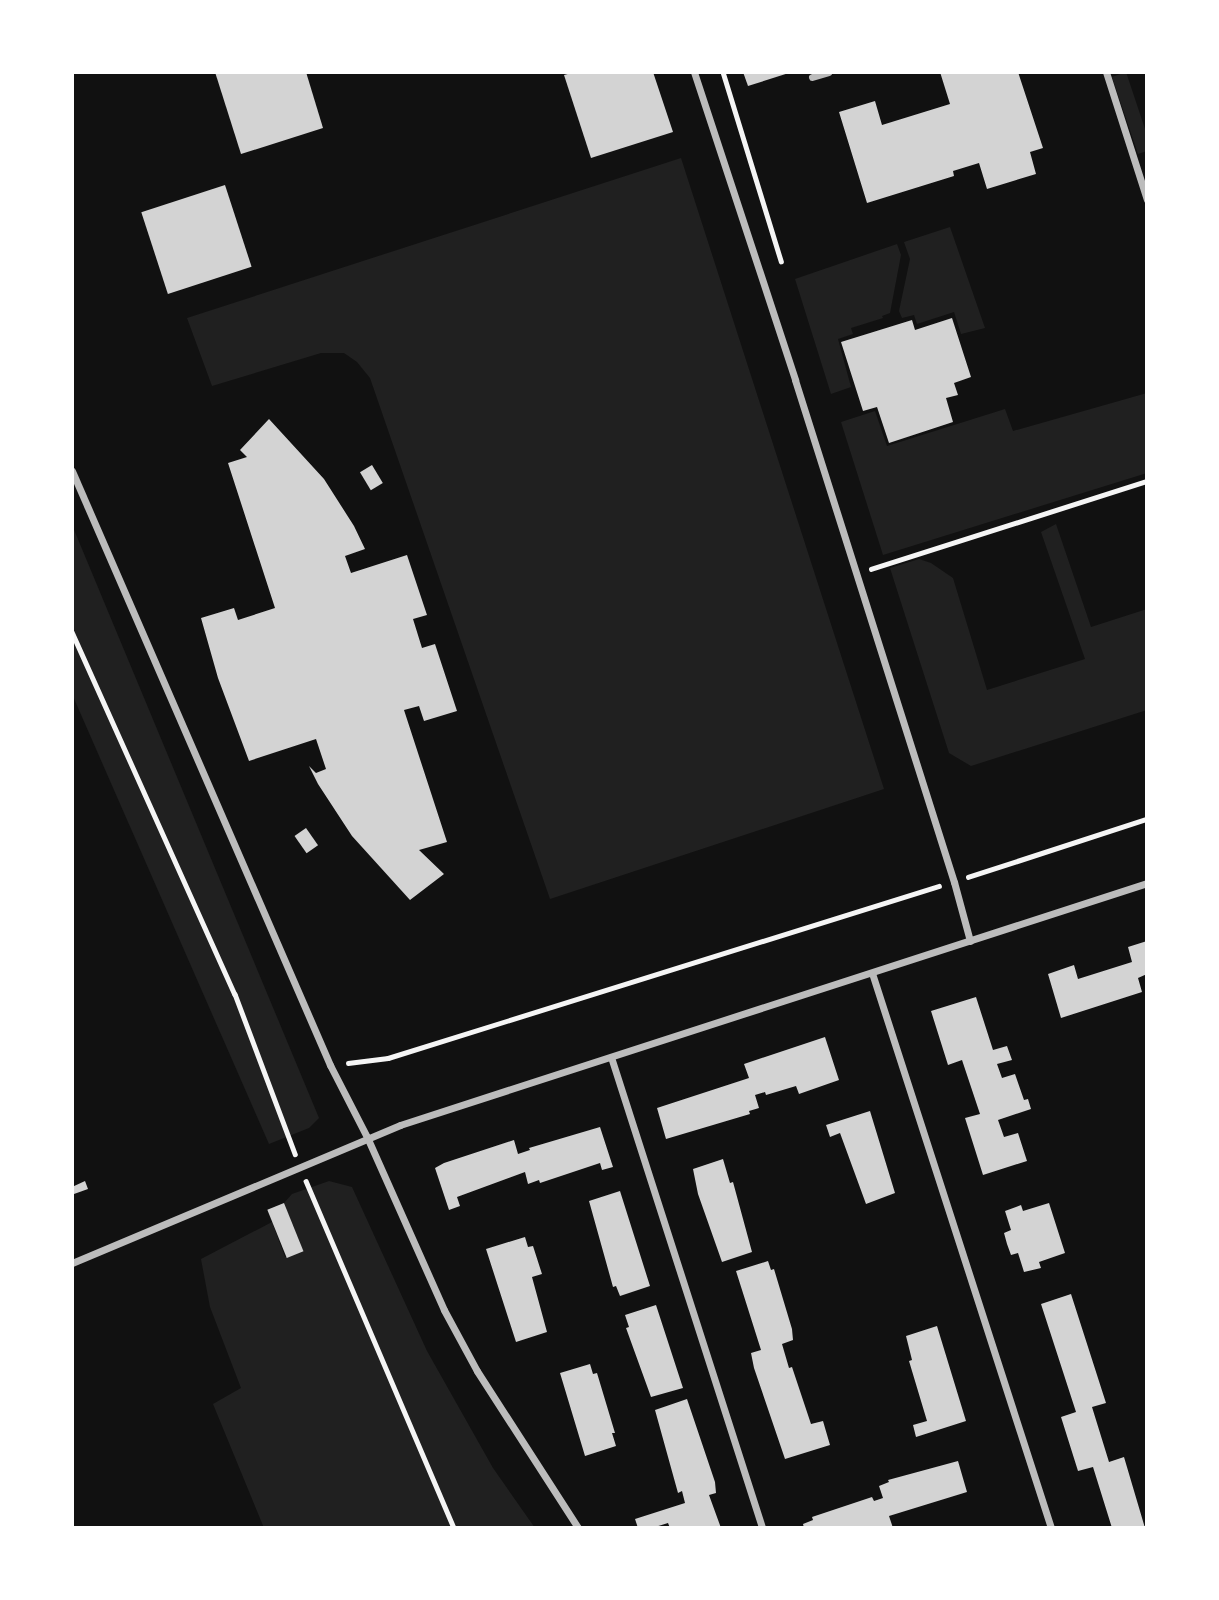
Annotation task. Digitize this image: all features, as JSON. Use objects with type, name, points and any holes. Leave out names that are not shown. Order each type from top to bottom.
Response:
[{"type":"street","points":[[694,72],[954,882],[970,941]]},
{"type":"street","points":[[813,77],[828,72]]},
{"type":"street","points":[[1106,72],[1147,200]]},
{"type":"street","points":[[72,471],[330,1065],[367,1137],[444,1310],[477,1371],[578,1528]]},
{"type":"street","points":[[72,1263],[300,1168],[367,1137],[1147,883]]},
{"type":"street","points":[[872,973],[1050,1527],[1040,1528]]},
{"type":"street","points":[[611,1057],[762,1528]]},
{"type":"path","points":[[723,72],[781,261]]},
{"type":"path","points":[[856,574],[1147,481]]},
{"type":"path","points":[[72,632],[235,994],[300,1168],[454,1528]]},
{"type":"path","points":[[330,1065],[388,1058],[954,882],[1147,819]]},
{"type":"shaded area","points":[[1126,72],[1147,135],[1147,151],[1138,154],[1112,77]]},
{"type":"shaded area","points":[[681,158],[884,789],[550,899],[370,378],[357,362],[344,353],[321,353],[212,386],[187,318]]},
{"type":"shaded area","points":[[950,227],[985,328],[961,334],[954,312],[917,324],[914,315],[902,318],[899,311],[910,259],[904,242]]},
{"type":"shaded area","points":[[897,244],[901,255],[890,313],[882,316],[883,318],[851,328],[853,334],[838,339],[851,387],[831,394],[795,279]]},
{"type":"shaded area","points":[[1147,393],[1147,473],[883,555],[841,422],[875,411],[887,446],[1005,409],[1013,431]]},
{"type":"shaded area","points":[[1056,524],[1091,627],[1147,609],[1147,710],[971,766],[949,753],[890,568],[919,559],[931,563],[953,578],[987,690],[1085,659],[1041,532]]},
{"type":"shaded area","points":[[72,525],[319,1118],[309,1128],[269,1144],[72,694]]},
{"type":"shaded area","points":[[329,1181],[352,1187],[427,1351],[493,1468],[535,1528],[264,1528],[213,1404],[241,1388],[210,1307],[201,1259],[272,1222],[285,1257],[303,1250],[284,1203],[292,1194]]},
{"type":"building","points":[[215,72],[306,72],[323,128],[241,154]]},
{"type":"building","points":[[575,72],[653,72],[673,132],[591,158],[564,75]]},
{"type":"building","points":[[743,72],[792,72],[748,86]]},
{"type":"building","points":[[940,72],[1018,72],[1043,148],[1030,152],[1036,174],[987,189],[979,163],[953,171],[954,176],[867,203],[839,112],[875,101],[882,125],[950,104]]},
{"type":"building","points":[[225,185],[252,267],[168,294],[141,212]]},
{"type":"building","points":[[952,318],[971,377],[954,383],[958,395],[946,398],[953,422],[889,443],[877,407],[863,411],[841,342],[912,320],[915,330]]},
{"type":"building","points":[[269,419],[324,479],[354,526],[365,549],[345,556],[351,573],[407,555],[427,615],[413,619],[422,648],[435,644],[457,711],[424,721],[419,706],[404,710],[447,842],[419,850],[444,874],[410,900],[352,836],[318,784],[309,766],[316,773],[326,769],[316,739],[249,761],[218,678],[201,618],[234,608],[238,620],[275,608],[228,463],[247,457],[240,450]]},
{"type":"building","points":[[372,465],[383,483],[371,490],[360,472]]},
{"type":"building","points":[[306,828],[318,845],[307,853],[295,836]]},
{"type":"building","points":[[1147,941],[1147,974],[1138,978],[1142,992],[1061,1018],[1048,974],[1074,965],[1078,979],[1132,962],[1128,947]]},
{"type":"building","points":[[976,997],[993,1050],[1007,1046],[1012,1060],[997,1064],[1002,1078],[1015,1074],[1024,1100],[1028,1099],[1031,1109],[998,1120],[1004,1137],[1018,1133],[1027,1161],[983,1175],[965,1118],[980,1114],[962,1060],[948,1065],[931,1011]]},
{"type":"building","points":[[825,1037],[839,1080],[799,1094],[796,1086],[766,1095],[765,1092],[755,1095],[759,1108],[749,1111],[750,1114],[666,1139],[657,1108],[749,1078],[744,1064]]},
{"type":"building","points":[[870,1111],[895,1193],[866,1204],[840,1133],[830,1137],[826,1125]]},
{"type":"building","points":[[600,1127],[613,1167],[602,1170],[600,1163],[540,1183],[539,1180],[528,1184],[525,1172],[457,1197],[460,1206],[449,1210],[435,1168],[444,1163],[514,1140],[518,1154],[530,1150],[529,1148]]},
{"type":"building","points":[[723,1159],[730,1183],[733,1182],[752,1252],[722,1262],[698,1194],[693,1169]]},
{"type":"building","points":[[85,1181],[88,1189],[74,1194],[72,1187]]},
{"type":"building","points":[[620,1191],[650,1286],[620,1296],[616,1286],[613,1287],[589,1201]]},
{"type":"building","points":[[284,1203],[303,1251],[287,1258],[267,1210]]},
{"type":"building","points":[[1049,1203],[1065,1253],[1039,1262],[1041,1268],[1024,1272],[1018,1253],[1011,1255],[1007,1244],[1004,1233],[1011,1230],[1005,1211],[1021,1205],[1023,1211]]},
{"type":"building","points":[[525,1237],[528,1247],[533,1246],[542,1274],[532,1277],[547,1332],[516,1342],[486,1249]]},
{"type":"building","points":[[768,1261],[771,1270],[774,1269],[792,1329],[793,1340],[782,1344],[789,1368],[792,1367],[811,1424],[823,1421],[830,1445],[785,1459],[754,1368],[751,1353],[761,1350],[736,1271]]},
{"type":"building","points":[[1071,1294],[1106,1403],[1092,1407],[1109,1462],[1124,1457],[1145,1528],[1112,1528],[1093,1467],[1078,1471],[1061,1417],[1076,1412],[1041,1304]]},
{"type":"building","points":[[656,1305],[683,1388],[651,1397],[626,1328],[629,1327],[625,1315]]},
{"type":"building","points":[[937,1326],[966,1421],[916,1437],[913,1425],[927,1421],[909,1361],[912,1360],[906,1336]]},
{"type":"building","points":[[590,1364],[593,1374],[597,1373],[615,1433],[612,1433],[616,1446],[585,1456],[560,1373]]},
{"type":"building","points":[[687,1399],[715,1482],[716,1493],[709,1495],[721,1528],[670,1528],[668,1523],[652,1528],[638,1528],[635,1519],[685,1503],[682,1491],[678,1493],[655,1410]]},
{"type":"building","points":[[958,1461],[967,1492],[889,1516],[893,1528],[804,1528],[803,1524],[813,1520],[812,1517],[872,1497],[874,1501],[883,1498],[879,1486],[889,1482],[888,1480]]}]
